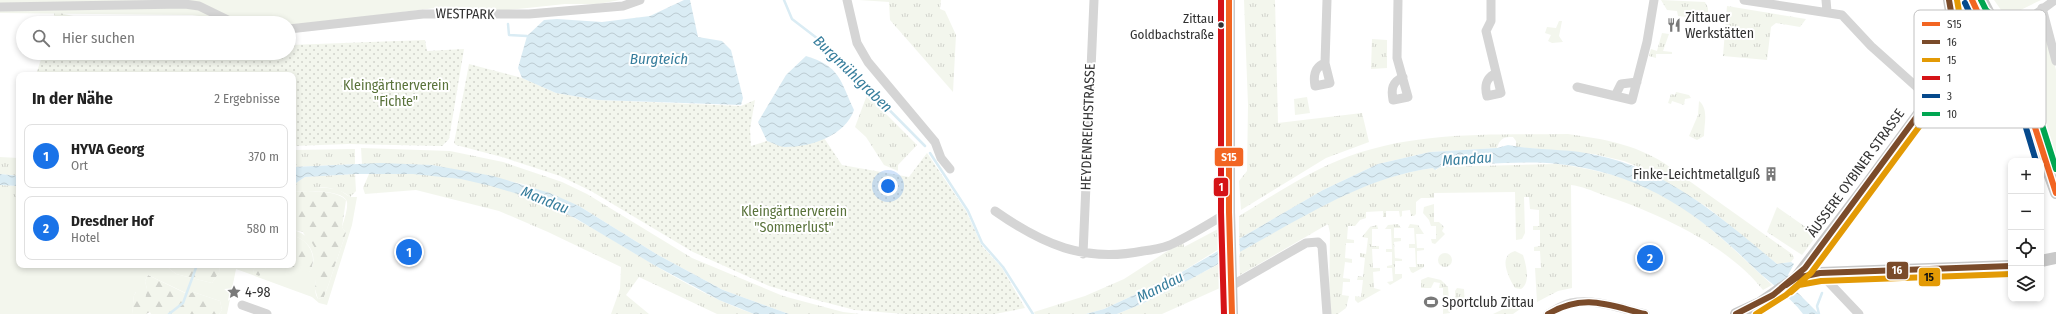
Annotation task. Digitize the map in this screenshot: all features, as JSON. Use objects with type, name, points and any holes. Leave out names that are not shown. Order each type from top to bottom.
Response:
[{"type":"main road","points":[[1229,0],[1229,216],[1232,314]]},
{"type":"main road","points":[[1949,0],[1951,10]]},
{"type":"main road","points":[[1982,0],[1987,10]]},
{"type":"main road","name":"ÄUSSERE OYBINER STRASSE","points":[[1812,271],[1866,186],[1914,119]]},
{"type":"main road","points":[[2034,128],[2056,193]]},
{"type":"main road","points":[[2044,260],[2056,258]]},
{"type":"main road","points":[[1743,313],[1759,308],[1792,281],[1812,271],[2008,266]]},
{"type":"street","name":"WESTPARK","points":[[296,29],[423,14],[529,14],[623,6],[640,0]]},
{"type":"street","points":[[847,0],[857,43],[868,62],[935,142],[941,158],[950,169]]},
{"type":"street","name":"HEYDENREICHSTRASSE","points":[[1083,254],[1094,0]]},
{"type":"street","points":[[1325,63],[1327,0]]},
{"type":"street","points":[[1398,0],[1397,58],[1403,77]]},
{"type":"street","points":[[1491,0],[1491,21],[1486,31],[1496,73]]},
{"type":"street","points":[[1577,87],[1632,100],[1647,42],[1654,0]]},
{"type":"street","points":[[1744,0],[1827,11],[1842,15],[1870,46],[1914,85]]},
{"type":"street","points":[[1826,0],[1827,11]]},
{"type":"street","points":[[2040,10],[2055,0]]},
{"type":"street","points":[[0,7],[185,4],[199,6],[220,16]]},
{"type":"street","points":[[2046,23],[2056,61]]},
{"type":"street","points":[[1615,96],[1621,84],[1636,82]]},
{"type":"street","points":[[995,211],[1034,237],[1083,254],[1120,255],[1170,245],[1229,216]]},
{"type":"street","points":[[1231,283],[1306,243],[1318,242],[1322,246],[1327,314]]},
{"type":"street","points":[[1812,271],[1859,314]]},
{"type":"street","points":[[1548,314],[1561,306],[1581,302],[1645,314]]},
{"type":"street","points":[[242,305],[267,314]]},
{"type":"green space","points":[[0,0],[620,0],[598,4],[565,4],[481,13],[435,8],[296,25],[296,16],[0,13]]},
{"type":"green space","points":[[859,0],[941,0],[940,9],[945,11],[956,35],[953,92],[890,20],[889,2]]},
{"type":"green space","points":[[1244,0],[1275,0],[1278,123],[1362,113],[1369,142],[1326,158],[1241,210],[1239,181],[1247,171],[1248,105]]},
{"type":"green space","points":[[1661,0],[1705,2],[1708,8],[1708,20],[1678,16],[1677,11],[1667,10]]},
{"type":"green space","points":[[1994,0],[2041,0],[2020,10],[2001,10]]},
{"type":"green space","points":[[1727,6],[1806,19],[1800,27],[1776,23],[1771,27],[1767,60],[1723,56]]},
{"type":"green space","points":[[55,12],[73,16],[54,16]]},
{"type":"green space","points":[[1559,21],[1562,21],[1559,36],[1563,42],[1552,43],[1548,41],[1551,35],[1545,33],[1547,27],[1556,28]]},
{"type":"green space","points":[[2046,28],[2056,70],[2056,168],[2043,128],[2046,128]]},
{"type":"green space","points":[[1662,33],[1669,34],[1663,51],[1672,52],[1672,54],[1656,54],[1656,58],[1649,56],[1651,49],[1657,51]]},
{"type":"green space","points":[[1372,39],[1387,40],[1387,68],[1371,69]]},
{"type":"green space","name":"Kleingärtnerverein \"Fichte\"","points":[[425,40],[427,51],[464,49],[449,139],[442,146],[348,144],[296,146],[296,72],[37,72],[41,60],[296,60],[296,45]]},
{"type":"green space","name":"Kleingärtnerverein \"Sommerlust\"","points":[[469,64],[522,78],[556,93],[598,100],[741,106],[755,100],[750,129],[751,146],[767,141],[784,147],[807,144],[824,138],[842,165],[909,177],[927,153],[966,211],[982,246],[1002,268],[1025,308],[995,314],[904,314],[855,310],[769,286],[693,252],[591,191],[560,176],[502,157],[456,145],[454,143]]},
{"type":"green space","points":[[1676,92],[1689,95],[1691,98],[1685,99],[1684,105],[1672,101],[1671,104],[1668,103],[1671,94],[1675,95]]},
{"type":"green space","points":[[867,95],[917,145],[898,165],[898,171],[884,165],[866,137],[855,127]]},
{"type":"green space","points":[[1307,97],[1310,113],[1295,115],[1294,99]]},
{"type":"green space","points":[[1699,101],[1704,108],[1705,122],[1704,136],[1697,140],[1689,136],[1698,115]]},
{"type":"green space","points":[[1568,134],[1618,143],[1641,151],[1664,163],[1792,254],[1794,258],[1791,262],[1777,264],[1707,207],[1646,170],[1624,161],[1594,154],[1516,147],[1516,141],[1513,137],[1503,139],[1497,148],[1430,152],[1378,164],[1323,190],[1239,239],[1239,216],[1325,166],[1365,151],[1393,144],[1451,136]]},
{"type":"green space","points":[[361,148],[450,151],[503,162],[562,182],[587,194],[692,258],[783,296],[843,312],[860,314],[789,314],[723,290],[658,255],[579,206],[523,184],[432,165],[362,164]]},
{"type":"green space","points":[[355,149],[355,164],[296,167],[296,150]]},
{"type":"green space","points":[[0,157],[16,158],[16,176],[0,174]]},
{"type":"green space","points":[[1557,164],[1590,170],[1632,181],[1661,194],[1711,229],[1772,285],[1763,290],[1731,259],[1690,232],[1668,221],[1624,202],[1579,186],[1571,185],[1572,288],[1558,291],[1537,302],[1535,268],[1541,268],[1540,251],[1534,251],[1534,247],[1540,246],[1540,230],[1533,230],[1533,226],[1539,226],[1539,210],[1530,209],[1529,197],[1524,197],[1525,233],[1522,239],[1516,240],[1515,192],[1434,193],[1434,198],[1421,198],[1416,202],[1416,214],[1414,216],[1411,216],[1410,210],[1402,211],[1402,216],[1400,217],[1399,211],[1386,211],[1386,217],[1383,217],[1383,211],[1366,212],[1366,218],[1360,220],[1355,226],[1348,226],[1347,239],[1354,240],[1354,243],[1346,243],[1345,258],[1352,259],[1352,263],[1345,262],[1343,278],[1350,279],[1350,282],[1343,282],[1342,295],[1349,296],[1346,308],[1338,314],[1329,314],[1330,233],[1328,224],[1240,275],[1239,252],[1309,213],[1381,180],[1433,168],[1436,170],[1440,167]]},
{"type":"green space","points":[[355,174],[356,191],[350,197],[331,188],[296,188],[296,183],[305,177]]},
{"type":"green space","points":[[369,174],[416,174],[450,177],[488,184],[524,196],[559,210],[576,219],[685,283],[730,305],[754,314],[717,314],[639,277],[626,295],[649,314],[611,314],[620,289],[621,267],[548,232],[499,211],[416,190],[365,194],[363,188]]},
{"type":"green space","points":[[0,185],[16,186],[16,199],[0,199]]},
{"type":"green space","points":[[296,187],[338,189],[350,197],[357,197],[352,225],[327,305],[319,303],[312,297],[236,269],[227,314],[219,314],[222,310],[220,301],[193,292],[188,294],[148,275],[145,281],[147,289],[145,301],[141,302],[136,292],[134,295],[132,314],[0,314],[0,199],[16,199],[16,268],[168,268],[176,274],[212,283],[219,273],[220,268],[254,268],[253,273],[259,276],[266,268],[282,268],[309,272],[312,267],[313,255],[308,245],[296,237],[296,231],[304,235],[313,244],[318,261],[315,292],[318,299],[324,297],[346,233],[342,227],[346,214],[347,202],[339,195],[331,193],[314,191],[296,192]]},
{"type":"green space","points":[[296,192],[333,193],[346,200],[342,227],[346,233],[324,297],[318,299],[315,289],[317,257],[303,232],[296,231]]},
{"type":"green space","points":[[1434,204],[1434,222],[1439,222],[1444,227],[1442,231],[1445,234],[1435,244],[1432,243],[1431,239],[1436,239],[1436,226],[1431,226],[1429,220],[1423,213],[1424,207]]},
{"type":"green space","points":[[1777,207],[1817,235],[1802,255],[1767,232]]},
{"type":"green space","points":[[1398,224],[1401,228],[1394,228],[1394,238],[1401,238],[1401,241],[1394,242],[1395,258],[1402,259],[1402,261],[1395,261],[1395,274],[1402,274],[1402,278],[1390,285],[1387,282],[1393,281],[1392,268],[1387,268],[1387,266],[1392,265],[1392,252],[1386,252],[1386,249],[1392,249],[1391,229],[1385,229],[1388,225]]},
{"type":"green space","points":[[1410,224],[1418,225],[1424,234],[1416,234],[1417,248],[1424,248],[1424,250],[1417,251],[1417,264],[1424,264],[1424,267],[1413,273],[1409,267],[1416,267],[1415,248],[1409,248],[1409,244],[1415,244],[1414,228],[1408,228]]},
{"type":"green space","points":[[1377,225],[1378,229],[1372,229],[1372,246],[1379,246],[1379,249],[1372,249],[1373,268],[1380,268],[1380,271],[1373,272],[1374,288],[1381,290],[1358,303],[1355,300],[1355,296],[1361,297],[1363,280],[1357,280],[1358,276],[1363,277],[1365,258],[1360,257],[1360,253],[1366,254],[1368,238],[1362,237],[1370,227]]},
{"type":"green space","points":[[1218,229],[1219,249],[1175,276],[1104,309],[1086,314],[1035,314],[1034,312],[1085,296],[1124,279],[1183,241],[1184,247]]},
{"type":"green space","points":[[296,237],[308,245],[313,255],[312,267],[309,273],[280,268],[296,268]]},
{"type":"green space","points":[[1515,251],[1523,255],[1527,273],[1526,282],[1521,289],[1515,288],[1506,268],[1507,257]]},
{"type":"green space","points":[[1442,253],[1448,253],[1452,257],[1452,263],[1448,267],[1442,267],[1438,263],[1438,257]]},
{"type":"green space","points":[[1219,264],[1220,288],[1162,314],[1117,314],[1144,303]]},
{"type":"green space","points":[[168,268],[220,268],[219,273],[212,283],[176,274]]},
{"type":"green space","points":[[254,268],[266,268],[259,277],[253,273]]},
{"type":"green space","points":[[148,275],[187,294],[193,292],[220,301],[222,310],[219,314],[151,314],[150,312],[146,314],[132,314],[134,295],[137,291],[147,289],[145,281]]},
{"type":"green space","points":[[1428,277],[1441,280],[1448,287],[1450,313],[1443,314],[1443,288],[1439,288],[1440,283],[1434,282],[1431,288],[1421,288],[1421,280]]},
{"type":"green space","points":[[1457,288],[1464,289],[1465,305],[1456,310],[1455,291]]},
{"type":"green space","points":[[1514,304],[1523,307],[1513,314],[1493,314]]},
{"type":"water","name":"Burgteich","points":[[684,0],[690,0],[698,37],[722,41],[731,50],[743,98],[741,105],[598,100],[556,93],[522,78],[518,68],[527,36],[544,20],[557,19],[602,22],[650,16]]},
{"type":"water","points":[[806,56],[826,64],[838,76],[854,110],[850,119],[835,133],[816,142],[805,145],[785,147],[767,141],[758,122],[786,75]]},
{"type":"water","name":"Mandau","points":[[1508,145],[1574,151],[1596,155],[1622,162],[1647,172],[1670,184],[1715,213],[1777,264],[1791,262],[1794,264],[1788,275],[1797,292],[1819,314],[1803,314],[1798,307],[1731,246],[1687,211],[1664,197],[1640,185],[1615,176],[1588,169],[1558,164],[1530,162],[1440,167],[1435,170],[1433,168],[1411,172],[1369,185],[1329,203],[1144,303],[1117,314],[1086,314],[1104,309],[1175,276],[1323,190],[1378,164],[1430,152],[1497,148]]},
{"type":"water","name":"Mandau","points":[[380,163],[432,165],[493,176],[550,193],[579,206],[658,255],[723,290],[789,314],[754,314],[719,300],[654,265],[575,218],[521,195],[491,186],[461,179],[413,174],[355,174],[305,177],[296,183],[296,167]]},
{"type":"water","points":[[0,174],[16,176],[16,186],[0,185]]},
{"type":"pier","points":[[1239,236],[1240,254],[1219,266],[1219,247]]},
{"type":"waterway","name":"Burgmühlgraben","points":[[784,0],[792,19],[822,42],[925,146]]},
{"type":"waterway","points":[[508,24],[509,35],[527,36]]},
{"type":"waterway","name":"Burgmühlgraben","points":[[930,153],[968,211],[982,243],[1003,267],[1033,314]]},
{"type":"waterway","points":[[169,314],[183,303],[196,268]]},
{"type":"waterway","points":[[1819,314],[1817,306],[1822,293]]},
{"type":"transit line","name":"1","points":[[1221,0],[1221,212],[1224,314]]},
{"type":"transit line","name":"S15","points":[[1229,0],[1229,212],[1232,314]]},
{"type":"transit line","name":"16","points":[[1949,0],[1951,10]]},
{"type":"transit line","name":"15","points":[[1957,0],[1959,10]]},
{"type":"transit line","name":"S15","points":[[1972,0],[1977,10]]},
{"type":"transit line","name":"10","points":[[1981,0],[1986,10]]},
{"type":"transit line","name":"3","points":[[1965,3],[1968,10]]},
{"type":"transit line","name":"16","points":[[1736,314],[1773,295],[1805,268],[1914,120]]},
{"type":"transit line","name":"15","points":[[1756,314],[1786,295],[1811,273],[1918,128]]},
{"type":"transit line","name":"3","points":[[2026,128],[2035,158]]},
{"type":"transit line","name":"S15","points":[[2035,128],[2056,193]]},
{"type":"transit line","name":"10","points":[[2043,128],[2056,169]]},
{"type":"transit line","name":"16","points":[[1786,285],[1796,278],[1820,273],[2008,266]]},
{"type":"transit line","name":"15","points":[[1791,292],[1799,285],[1821,281],[2008,274]]},
{"type":"transit line","name":"16","points":[[1548,314],[1573,304],[1585,302],[1608,305],[1645,314]]},
{"type":"place","name":"Zittau Goldbachstraße","points":[[1221,25]]},
{"type":"place","name":"Zittauer Werkstätten","points":[[1674,25]]},
{"type":"place","name":"Finke-Leichtmetallguß","points":[[1771,174]]},
{"type":"place","name":"HYVA Georg","points":[[409,252]]},
{"type":"place","name":"Dresdner Hof","points":[[1650,258]]},
{"type":"place","name":"4-98","points":[[234,292]]},
{"type":"place","name":"Sportclub Zittau","points":[[1431,302]]}]
